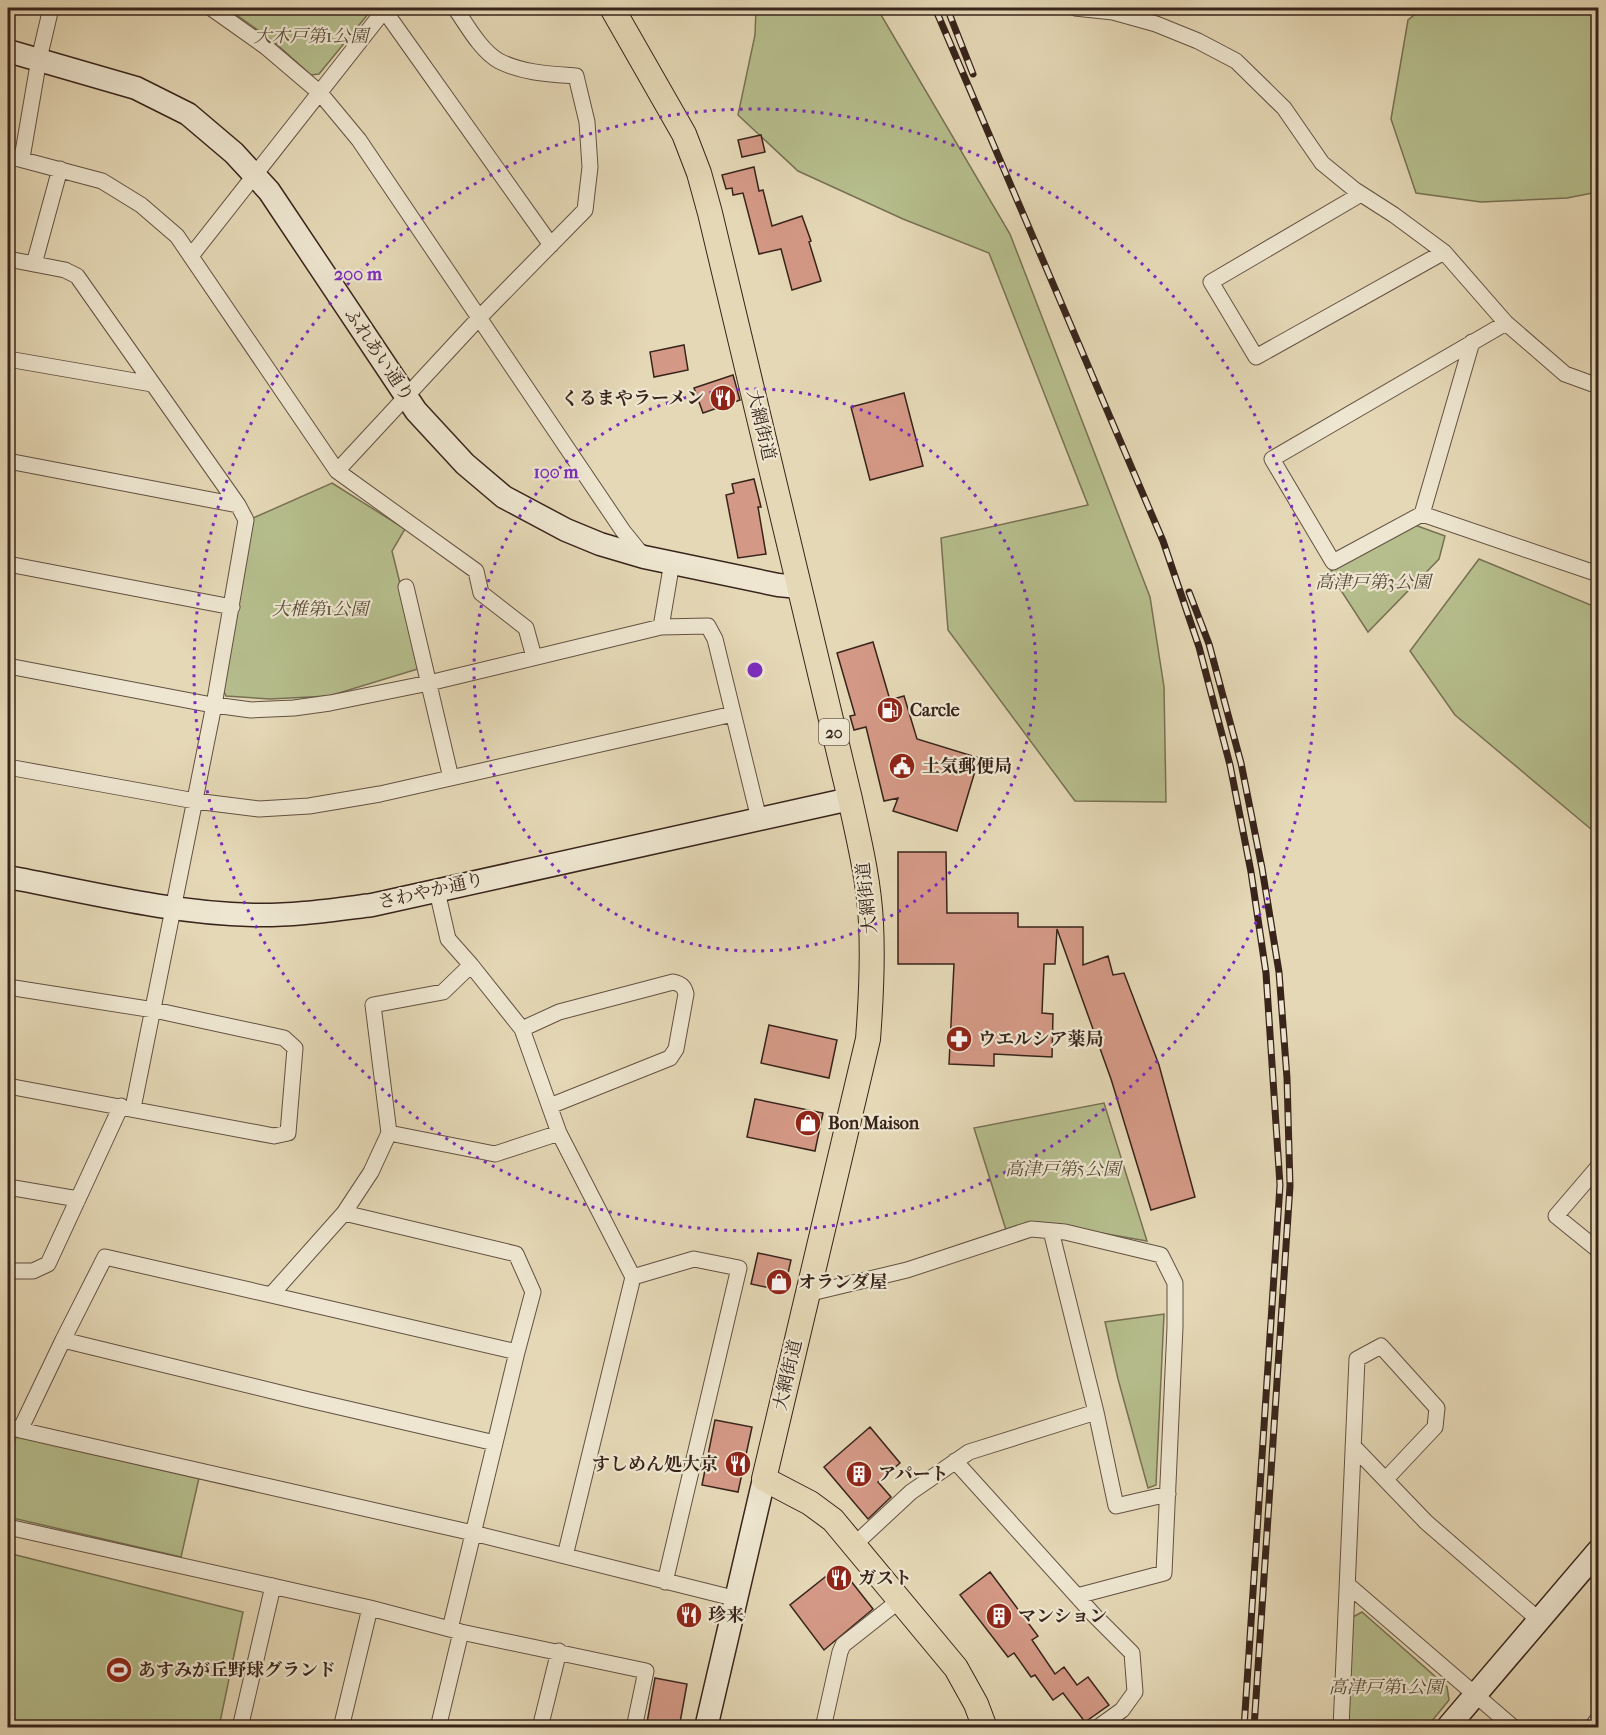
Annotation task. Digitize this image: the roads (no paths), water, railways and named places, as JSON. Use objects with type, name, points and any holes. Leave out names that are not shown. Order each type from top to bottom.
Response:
[{"type":"main road","name":"大網街道","points":[[612,8],[684,134],[699,173],[850,799],[865,868],[871,922],[873,983],[868,1039],[764,1479]]},
{"type":"main road","points":[[764,1479],[810,1503],[833,1520],[956,1668],[976,1704],[981,1725]]},
{"type":"street","points":[[51,8],[15,157],[102,181],[141,205],[177,236],[337,471],[476,571],[482,593],[526,628],[534,657]]},
{"type":"street","points":[[211,8],[266,47],[320,93],[359,140],[478,319],[623,531],[644,557]]},
{"type":"street","points":[[337,471],[478,319],[585,210],[590,167],[587,122],[576,76],[532,72],[498,60],[478,41],[455,8]]},
{"type":"street","points":[[1075,8],[1113,10],[1156,24],[1198,41],[1236,61],[1284,108],[1322,163],[1444,252],[1506,322],[1565,374],[1599,386]]},
{"type":"street","points":[[191,256],[385,9],[550,245]]},
{"type":"street","name":"ふれあい通り","points":[[8,51],[136,88],[188,114],[234,153],[268,191],[407,397],[430,427],[465,464],[504,497],[566,530],[600,544],[644,557],[778,585],[799,587]]},
{"type":"street","points":[[34,264],[60,169]]},
{"type":"street","points":[[1362,194],[1211,282],[1256,357],[1444,252]]},
{"type":"street","points":[[8,259],[65,270],[76,276],[238,505],[246,520],[214,705],[154,1010],[127,1107],[78,1199],[48,1264],[33,1271],[8,1271]]},
{"type":"street","points":[[1472,342],[1422,514],[1333,562],[1272,459],[1506,322]]},
{"type":"street","points":[[8,359],[152,384]]},
{"type":"street","points":[[8,461],[238,505]]},
{"type":"street","points":[[1422,514],[1599,574]]},
{"type":"street","points":[[661,627],[672,562]]},
{"type":"street","points":[[8,564],[232,607]]},
{"type":"street","points":[[406,587],[452,778]]},
{"type":"street","points":[[8,666],[214,705],[251,710],[294,708],[429,683],[661,627],[708,626],[715,639],[759,819]]},
{"type":"street","points":[[8,767],[195,801],[259,809],[309,806],[380,794],[733,714]]},
{"type":"street","name":"さわやか通り","points":[[8,877],[174,908],[254,915],[308,913],[372,905],[850,799]]},
{"type":"street","points":[[437,891],[448,939],[522,1029],[559,1133],[633,1277],[565,1556]]},
{"type":"street","points":[[270,1295],[344,1213],[371,1172],[389,1133],[373,1005],[443,992],[471,965]]},
{"type":"street","points":[[522,1029],[559,1012],[674,982],[684,988],[686,994],[676,1049],[670,1058],[550,1106]]},
{"type":"street","points":[[8,987],[154,1010],[284,1038],[295,1048],[288,1133],[274,1136],[8,1086]]},
{"type":"street","points":[[389,1133],[495,1154],[559,1133]]},
{"type":"street","points":[[1599,1167],[1556,1216],[1599,1250]]},
{"type":"street","points":[[8,1187],[78,1199]]},
{"type":"street","points":[[344,1213],[516,1254],[533,1292],[473,1533],[438,1728]]},
{"type":"street","points":[[807,1294],[907,1270],[1031,1229],[1065,1232],[1161,1255],[1175,1283],[1164,1573],[1077,1596]]},
{"type":"street","points":[[1051,1231],[1096,1412],[1116,1506],[1168,1494]]},
{"type":"street","points":[[517,1352],[105,1257],[63,1340],[14,1428],[473,1533],[736,1599]]},
{"type":"street","points":[[633,1277],[694,1259],[739,1268],[665,1581]]},
{"type":"street","points":[[63,1340],[305,1400],[495,1443]]},
{"type":"street","points":[[1341,1728],[1357,1359],[1381,1346],[1437,1408],[1435,1427],[1386,1479]]},
{"type":"street","points":[[854,1545],[911,1492],[969,1452],[1096,1412]]},
{"type":"street","points":[[1353,1446],[1426,1522],[1539,1620]]},
{"type":"street","points":[[955,1461],[1077,1596],[1132,1653],[1135,1692],[1122,1710],[1097,1728]]},
{"type":"street","points":[[706,1728],[764,1479]]},
{"type":"street","points":[[8,1527],[370,1608],[455,1631],[646,1671],[634,1728]]},
{"type":"street","points":[[1447,1728],[1599,1551]]},
{"type":"street","points":[[1348,1585],[1514,1728]]},
{"type":"street","points":[[240,1728],[273,1586]]},
{"type":"street","points":[[823,1728],[843,1646],[900,1600]]},
{"type":"street","points":[[341,1728],[370,1608]]},
{"type":"street","points":[[540,1728],[559,1651]]},
{"type":"street","points":[[1591,1728],[1599,1719]]},
{"type":"railway","points":[[935,8],[1163,541],[1199,647],[1230,765],[1251,872],[1266,973],[1280,1185],[1244,1728]]},
{"type":"railway","points":[[947,8],[973,74]]},
{"type":"railway","points":[[1189,592],[1209,644],[1241,763],[1262,868],[1279,972],[1287,1078],[1290,1186],[1254,1728]]},
{"type":"place","name":"くるまやラーメン","points":[[723,398]]},
{"type":"place","name":"Carcle","points":[[890,710]]},
{"type":"place","name":"土気郵便局","points":[[902,766]]},
{"type":"place","name":"ウエルシア薬局","points":[[959,1039]]},
{"type":"place","name":"Bon Maison","points":[[808,1123]]},
{"type":"place","name":"オランダ屋","points":[[779,1282]]},
{"type":"place","name":"すしめん処大京","points":[[738,1464]]},
{"type":"place","name":"アパート","points":[[859,1474]]},
{"type":"place","name":"ガスト","points":[[839,1578]]},
{"type":"place","name":"珍来","points":[[689,1615]]},
{"type":"place","name":"マンション","points":[[999,1616]]},
{"type":"place","name":"あすみが丘野球グランド","points":[[119,1670]]},
{"type":"park label","name":"大木戸第1公園","points":[[311,36]]},
{"type":"park label","name":"高津戸第3公園","points":[[1373,582]]},
{"type":"park label","name":"大椎第1公園","points":[[320,609]]},
{"type":"park label","name":"高津戸第5公園","points":[[1063,1169]]},
{"type":"park label","name":"高津戸第1公園","points":[[1386,1687]]}]
